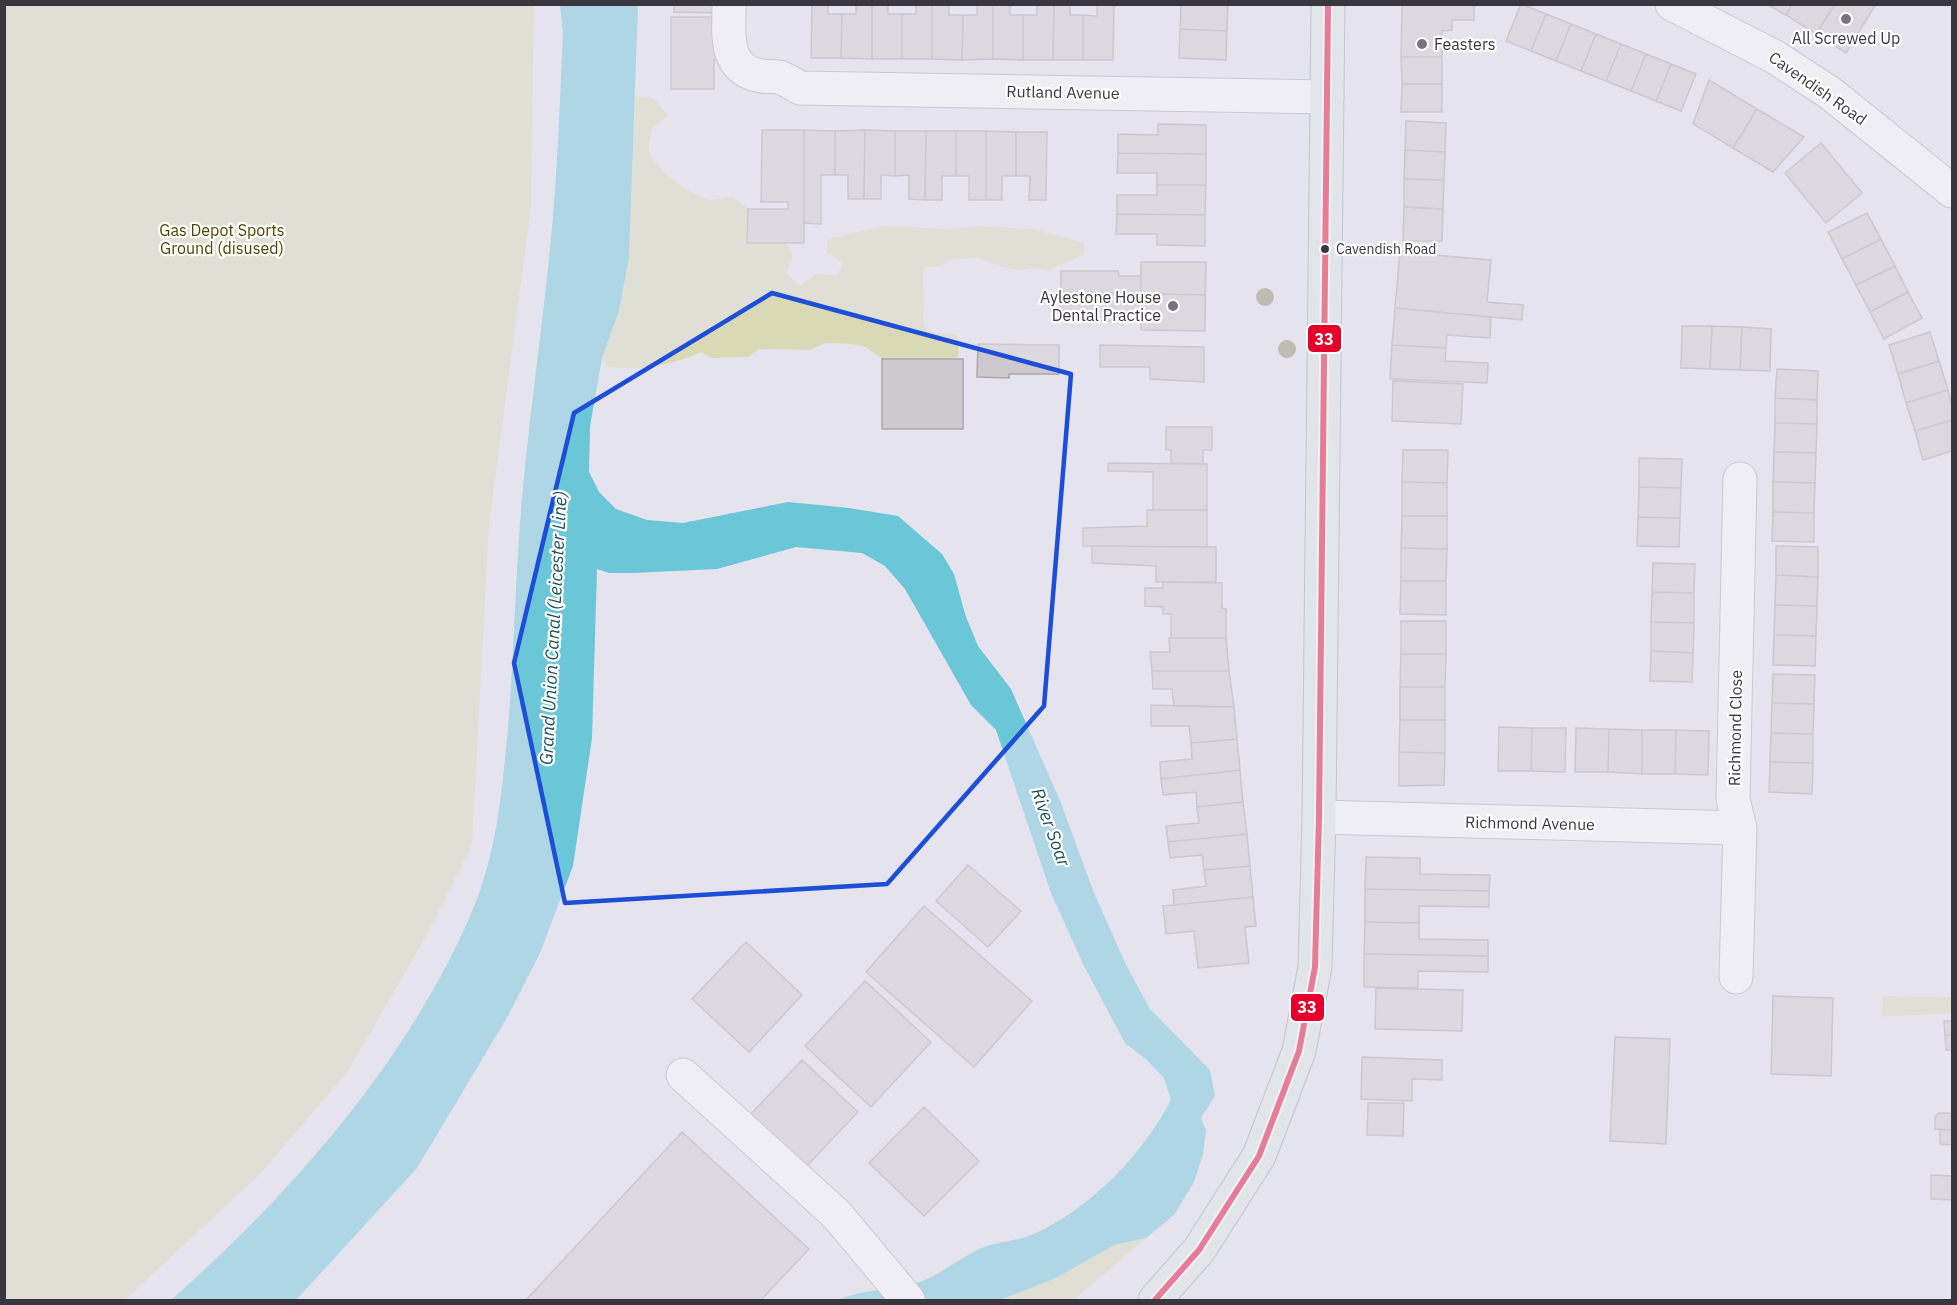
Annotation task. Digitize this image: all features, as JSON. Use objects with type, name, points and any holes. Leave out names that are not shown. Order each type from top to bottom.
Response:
[{"type":"main road","points":[[1155,1300],[1199,1250],[1259,1156],[1299,1051],[1315,967],[1319,817],[1328,4]]},
{"type":"street","name":"Rutland Avenue","points":[[729,4],[728,43],[734,61],[745,70],[760,76],[779,77],[800,88],[1327,97]]},
{"type":"street","name":"Cavendish Road","points":[[1672,4],[1775,57],[1830,93],[1953,191]]},
{"type":"street","name":"Richmond Close","points":[[1736,977],[1740,828],[1733,799],[1740,479]]},
{"type":"street","name":"Richmond Avenue","points":[[1319,817],[1740,828]]},
{"type":"street","points":[[683,1075],[837,1215],[908,1300]]},
{"type":"highlighted area","points":[[772,293],[1071,374],[1044,706],[887,884],[565,903],[514,663],[574,413]]},
{"type":"green space","name":"Gas Depot Sports Ground (disused)","points":[[5,4],[534,5],[531,207],[489,525],[472,845],[428,933],[348,1071],[261,1173],[125,1300],[5,1300]]},
{"type":"green space","points":[[635,96],[653,98],[668,116],[652,128],[649,147],[656,163],[672,179],[691,192],[711,200],[732,197],[748,209],[747,242],[786,243],[793,256],[786,274],[801,286],[815,274],[838,275],[842,262],[827,253],[827,239],[884,226],[950,229],[979,226],[1033,229],[1085,243],[1083,255],[1048,271],[1034,268],[1020,270],[1001,267],[979,258],[952,259],[940,266],[925,267],[923,315],[927,332],[957,335],[959,354],[954,359],[882,359],[866,347],[826,343],[810,350],[759,349],[748,357],[712,358],[701,352],[655,366],[608,367],[602,358],[619,311],[629,257]]},
{"type":"green space","points":[[1883,996],[1952,997],[1952,1013],[1882,1017]]},
{"type":"green space","points":[[1146,1238],[1074,1300],[1000,1300],[1056,1278],[1114,1245]]},
{"type":"water","points":[[560,5],[638,5],[629,257],[619,311],[602,358],[590,426],[589,472],[599,492],[616,509],[647,520],[683,523],[788,502],[898,516],[942,554],[954,574],[966,617],[978,646],[1011,689],[1061,803],[1094,893],[1127,967],[1150,1009],[1210,1070],[1215,1096],[1201,1118],[1206,1130],[1203,1154],[1194,1182],[1174,1215],[1146,1238],[1114,1245],[1056,1278],[1000,1300],[838,1300],[859,1293],[922,1281],[977,1250],[1027,1237],[1055,1223],[1095,1195],[1130,1160],[1159,1121],[1171,1100],[1164,1078],[1147,1060],[1125,1043],[1084,966],[1051,893],[996,730],[971,705],[905,589],[885,566],[862,553],[796,547],[717,569],[609,573],[597,569],[592,738],[573,866],[540,953],[508,1016],[417,1168],[296,1300],[171,1300],[260,1216],[342,1123],[380,1073],[414,1022],[445,969],[471,914],[490,858],[503,779],[510,704],[522,498],[552,227],[563,33]]},
{"type":"building","points":[[674,4],[716,4],[716,13],[674,12]]},
{"type":"building","points":[[812,4],[828,4],[828,14],[842,14],[841,58],[811,58]]},
{"type":"building","points":[[856,4],[872,4],[872,59],[841,58],[842,14],[856,14]]},
{"type":"building","points":[[872,4],[888,4],[888,14],[902,14],[902,59],[872,59]]},
{"type":"building","points":[[916,4],[932,4],[932,59],[902,59],[902,14],[916,14]]},
{"type":"building","points":[[932,4],[949,4],[949,15],[963,15],[962,60],[932,59]]},
{"type":"building","points":[[977,4],[993,4],[993,59],[962,60],[963,15],[977,15]]},
{"type":"building","points":[[993,4],[1010,4],[1010,15],[1023,15],[1023,60],[993,59]]},
{"type":"building","points":[[1037,4],[1054,4],[1053,60],[1023,60],[1023,15],[1037,15]]},
{"type":"building","points":[[1054,4],[1070,4],[1070,15],[1083,15],[1083,60],[1053,60]]},
{"type":"building","points":[[1097,4],[1114,4],[1113,60],[1083,60],[1083,15],[1097,16]]},
{"type":"building","points":[[1181,4],[1228,4],[1227,31],[1180,29]]},
{"type":"building","name":"Feasters","points":[[1402,4],[1474,4],[1474,20],[1452,20],[1452,30],[1442,31],[1442,57],[1401,57]]},
{"type":"building","points":[[1521,4],[1546,14],[1531,51],[1506,41]]},
{"type":"building","points":[[1766,4],[1792,4],[1786,15]]},
{"type":"building","points":[[1792,4],[1835,4],[1816,34],[1786,15]]},
{"type":"building","name":"All Screwed Up","points":[[1835,4],[1876,4],[1846,53],[1816,34]]},
{"type":"building","points":[[1546,14],[1571,24],[1556,61],[1531,51]]},
{"type":"building","points":[[671,17],[714,17],[717,60],[714,60],[714,89],[671,89]]},
{"type":"building","points":[[1571,24],[1596,34],[1581,71],[1556,61]]},
{"type":"building","points":[[1180,29],[1227,31],[1226,60],[1179,58]]},
{"type":"building","points":[[1596,34],[1621,44],[1606,81],[1581,71]]},
{"type":"building","points":[[1621,44],[1646,54],[1631,91],[1606,81]]},
{"type":"building","points":[[1646,54],[1671,64],[1656,101],[1631,91]]},
{"type":"building","points":[[1401,57],[1442,57],[1442,84],[1402,84]]},
{"type":"building","points":[[1671,64],[1696,74],[1681,111],[1656,101]]},
{"type":"building","points":[[1709,80],[1757,109],[1733,148],[1693,124]]},
{"type":"building","points":[[1402,84],[1442,84],[1442,112],[1401,112]]},
{"type":"building","points":[[1757,109],[1804,137],[1773,172],[1733,148]]},
{"type":"building","points":[[1406,121],[1446,123],[1445,152],[1405,150]]},
{"type":"building","points":[[1158,124],[1206,125],[1206,154],[1118,153],[1118,134],[1158,135]]},
{"type":"building","points":[[762,130],[804,130],[804,243],[747,243],[748,209],[788,209],[788,202],[761,202]]},
{"type":"building","points":[[804,130],[835,131],[835,175],[821,175],[821,224],[804,223]]},
{"type":"building","points":[[865,130],[895,131],[895,176],[881,175],[881,199],[864,199]]},
{"type":"building","points":[[865,130],[864,199],[848,199],[848,175],[835,175],[835,131]]},
{"type":"building","points":[[895,131],[926,131],[925,200],[909,199],[909,175],[895,176]]},
{"type":"building","points":[[926,131],[956,131],[956,176],[942,176],[942,200],[925,200]]},
{"type":"building","points":[[956,131],[986,131],[986,200],[969,200],[969,176],[956,176]]},
{"type":"building","points":[[986,131],[1016,132],[1016,176],[1002,176],[1002,200],[986,200]]},
{"type":"building","points":[[1016,132],[1047,132],[1046,200],[1029,200],[1030,176],[1016,176]]},
{"type":"building","points":[[1821,143],[1862,193],[1826,223],[1785,173]]},
{"type":"building","points":[[1405,150],[1445,152],[1444,180],[1404,179]]},
{"type":"building","points":[[1118,153],[1206,154],[1206,185],[1157,185],[1157,173],[1117,173]]},
{"type":"building","points":[[1404,179],[1444,180],[1443,209],[1404,207]]},
{"type":"building","points":[[1157,185],[1206,185],[1205,215],[1117,214],[1117,195],[1157,195]]},
{"type":"building","points":[[1404,207],[1443,209],[1442,241],[1403,241]]},
{"type":"building","points":[[1867,213],[1881,239],[1842,259],[1828,232]]},
{"type":"building","points":[[1117,214],[1205,215],[1205,246],[1157,245],[1157,234],[1116,234]]},
{"type":"building","points":[[1881,239],[1895,266],[1856,285],[1842,259]]},
{"type":"building","points":[[1400,252],[1491,260],[1487,302],[1523,305],[1522,320],[1395,308]]},
{"type":"building","points":[[1141,262],[1206,262],[1205,295],[1061,292],[1061,271],[1118,271],[1119,276],[1141,276]]},
{"type":"building","name":"Aylestone House Dental Practice","points":[[1141,262],[1206,262],[1205,331],[1141,330]]},
{"type":"building","points":[[1895,266],[1908,292],[1870,312],[1856,285]]},
{"type":"building","points":[[1061,292],[1205,295],[1205,331],[1141,330],[1141,316],[1118,316],[1117,321],[1060,319]]},
{"type":"building","points":[[1908,292],[1922,318],[1884,339],[1870,312]]},
{"type":"building","points":[[1395,308],[1491,317],[1490,338],[1447,335],[1446,348],[1392,345]]},
{"type":"building","points":[[1682,326],[1712,326],[1710,369],[1681,368]]},
{"type":"building","points":[[1712,326],[1742,327],[1740,370],[1710,369]]},
{"type":"building","points":[[1742,327],[1771,329],[1770,371],[1740,370]]},
{"type":"building","points":[[1930,332],[1939,361],[1898,374],[1889,345]]},
{"type":"building","points":[[978,344],[1059,345],[1059,374],[1009,374],[1009,378],[977,377]]},
{"type":"building","points":[[1100,345],[1204,347],[1204,382],[1150,379],[1150,367],[1100,367]]},
{"type":"building","points":[[1392,345],[1446,348],[1445,361],[1488,363],[1487,383],[1390,379]]},
{"type":"building","points":[[882,359],[963,359],[963,429],[882,429]]},
{"type":"building","points":[[1939,361],[1948,390],[1906,403],[1898,374]]},
{"type":"building","points":[[1777,369],[1818,371],[1817,400],[1775,398]]},
{"type":"building","points":[[1393,381],[1463,384],[1461,424],[1392,421]]},
{"type":"building","points":[[1948,390],[1952,406],[1952,420],[1915,431],[1906,403]]},
{"type":"building","points":[[1775,398],[1817,400],[1817,424],[1775,423]]},
{"type":"building","points":[[1952,420],[1952,451],[1923,460],[1915,431]]},
{"type":"building","points":[[1775,423],[1817,424],[1816,453],[1774,452]]},
{"type":"building","points":[[1166,427],[1212,427],[1212,450],[1203,450],[1203,464],[1171,463],[1171,450],[1166,450]]},
{"type":"building","points":[[1403,450],[1448,450],[1447,483],[1402,482]]},
{"type":"building","points":[[1774,452],[1816,453],[1815,483],[1773,482]]},
{"type":"building","points":[[1639,458],[1682,459],[1681,488],[1639,487]]},
{"type":"building","points":[[1108,463],[1207,464],[1207,510],[1153,510],[1153,472],[1108,471]]},
{"type":"building","points":[[1402,482],[1447,483],[1447,516],[1402,516]]},
{"type":"building","points":[[1773,482],[1815,483],[1814,513],[1773,512]]},
{"type":"building","points":[[1639,487],[1681,488],[1680,518],[1638,517]]},
{"type":"building","points":[[1147,510],[1207,510],[1207,547],[1083,546],[1083,528],[1147,526]]},
{"type":"building","points":[[1773,512],[1814,513],[1814,542],[1772,541]]},
{"type":"building","points":[[1402,516],[1447,516],[1447,549],[1401,548]]},
{"type":"building","points":[[1638,517],[1680,518],[1679,547],[1637,546]]},
{"type":"building","points":[[1092,546],[1216,547],[1216,582],[1156,582],[1156,566],[1092,563]]},
{"type":"building","points":[[1776,546],[1818,547],[1818,577],[1776,575]]},
{"type":"building","points":[[1401,548],[1447,549],[1446,581],[1401,581]]},
{"type":"building","points":[[1653,563],[1695,564],[1694,593],[1652,592]]},
{"type":"building","points":[[1776,575],[1818,577],[1817,606],[1775,605]]},
{"type":"building","points":[[1401,581],[1446,581],[1446,615],[1400,614]]},
{"type":"building","points":[[1163,582],[1222,583],[1222,608],[1226,609],[1226,638],[1171,638],[1171,614],[1163,614],[1163,607],[1145,606],[1145,588],[1163,588]]},
{"type":"building","points":[[1652,592],[1694,593],[1694,623],[1651,622]]},
{"type":"building","points":[[1775,605],[1817,606],[1816,636],[1774,635]]},
{"type":"building","points":[[1401,621],[1446,621],[1446,654],[1401,654]]},
{"type":"building","points":[[1651,622],[1694,623],[1693,653],[1651,651]]},
{"type":"building","points":[[1774,635],[1816,636],[1815,666],[1773,665]]},
{"type":"building","points":[[1169,638],[1226,638],[1229,671],[1152,671],[1150,652],[1170,652]]},
{"type":"building","points":[[1651,651],[1693,653],[1692,682],[1650,681]]},
{"type":"building","points":[[1401,654],[1446,654],[1445,687],[1400,687]]},
{"type":"building","points":[[1152,671],[1229,671],[1234,707],[1174,706],[1172,689],[1153,689]]},
{"type":"building","points":[[1773,674],[1815,675],[1814,704],[1772,703]]},
{"type":"building","points":[[1400,687],[1445,687],[1445,720],[1400,720]]},
{"type":"building","points":[[1772,703],[1814,704],[1813,734],[1771,733]]},
{"type":"building","points":[[1151,705],[1234,707],[1237,739],[1191,743],[1189,726],[1151,726]]},
{"type":"building","points":[[1400,720],[1445,720],[1445,753],[1399,752]]},
{"type":"building","points":[[1499,727],[1532,728],[1531,771],[1498,771]]},
{"type":"building","points":[[1532,728],[1566,728],[1565,772],[1531,771]]},
{"type":"building","points":[[1576,728],[1609,729],[1608,772],[1575,772]]},
{"type":"building","points":[[1609,729],[1642,730],[1642,774],[1608,772]]},
{"type":"building","points":[[1642,730],[1676,730],[1675,774],[1642,774]]},
{"type":"building","points":[[1676,730],[1709,731],[1708,775],[1675,774]]},
{"type":"building","points":[[1771,733],[1813,734],[1813,763],[1770,762]]},
{"type":"building","points":[[1237,739],[1240,770],[1161,779],[1160,762],[1192,759],[1191,743]]},
{"type":"building","points":[[1399,752],[1445,753],[1444,785],[1399,786]]},
{"type":"building","points":[[1770,762],[1813,763],[1812,794],[1769,792]]},
{"type":"building","points":[[1240,770],[1243,802],[1197,807],[1196,792],[1163,795],[1161,779]]},
{"type":"building","points":[[1243,802],[1247,834],[1168,842],[1166,826],[1199,823],[1197,807]]},
{"type":"building","points":[[1247,834],[1250,866],[1204,870],[1202,855],[1170,858],[1168,842]]},
{"type":"building","points":[[1366,857],[1420,858],[1420,874],[1490,875],[1489,891],[1365,889]]},
{"type":"building","points":[[968,865],[1021,911],[988,947],[936,901]]},
{"type":"building","points":[[1250,866],[1253,897],[1174,905],[1173,890],[1206,886],[1204,870]]},
{"type":"building","points":[[1365,889],[1489,891],[1489,907],[1419,906],[1419,923],[1365,922]]},
{"type":"building","points":[[1253,897],[1256,926],[1245,927],[1249,963],[1198,968],[1194,931],[1166,934],[1163,906]]},
{"type":"building","points":[[924,906],[1032,1001],[974,1067],[866,972]]},
{"type":"building","points":[[1365,922],[1419,923],[1419,939],[1488,940],[1488,956],[1364,954]]},
{"type":"building","points":[[746,942],[802,995],[749,1052],[692,999]]},
{"type":"building","points":[[1364,954],[1488,956],[1488,972],[1418,971],[1418,988],[1364,987]]},
{"type":"building","points":[[865,981],[931,1042],[871,1107],[805,1046]]},
{"type":"building","points":[[1376,988],[1463,990],[1462,1031],[1375,1029]]},
{"type":"building","points":[[1773,996],[1833,998],[1831,1076],[1771,1074]]},
{"type":"building","points":[[1944,1021],[1952,1021],[1952,1035],[1945,1035]]},
{"type":"building","points":[[1945,1035],[1952,1035],[1952,1050],[1946,1050]]},
{"type":"building","points":[[1615,1037],[1670,1039],[1666,1144],[1610,1141]]},
{"type":"building","points":[[1362,1057],[1442,1060],[1442,1080],[1412,1079],[1412,1101],[1361,1099]]},
{"type":"building","points":[[802,1060],[858,1112],[804,1169],[749,1116]]},
{"type":"building","points":[[1368,1103],[1404,1103],[1403,1136],[1367,1135]]},
{"type":"building","points":[[924,1107],[979,1161],[924,1216],[869,1163]]},
{"type":"building","points":[[1939,1113],[1952,1113],[1952,1130],[1935,1129],[1935,1117]]},
{"type":"building","points":[[1940,1130],[1952,1130],[1952,1145],[1940,1144]]},
{"type":"building","points":[[682,1132],[809,1249],[761,1300],[526,1300]]},
{"type":"building","points":[[1931,1175],[1952,1176],[1952,1200],[1931,1199]]},
{"type":"transit line","name":"33","points":[[1155,1300],[1199,1250],[1259,1156],[1299,1051],[1315,967],[1319,817],[1328,4]]},
{"type":"place","name":"All Screwed Up","points":[[1846,19]]},
{"type":"place","name":"Feasters","points":[[1422,44]]},
{"type":"place","name":"Cavendish Road","points":[[1325,249]]},
{"type":"place","name":"Aylestone House Dental Practice","points":[[1173,306]]},
{"type":"water label","name":"Grand Union Canal (Leicester Line)","points":[[553,628]]},
{"type":"water label","name":"River Soar","points":[[1051,827]]}]
